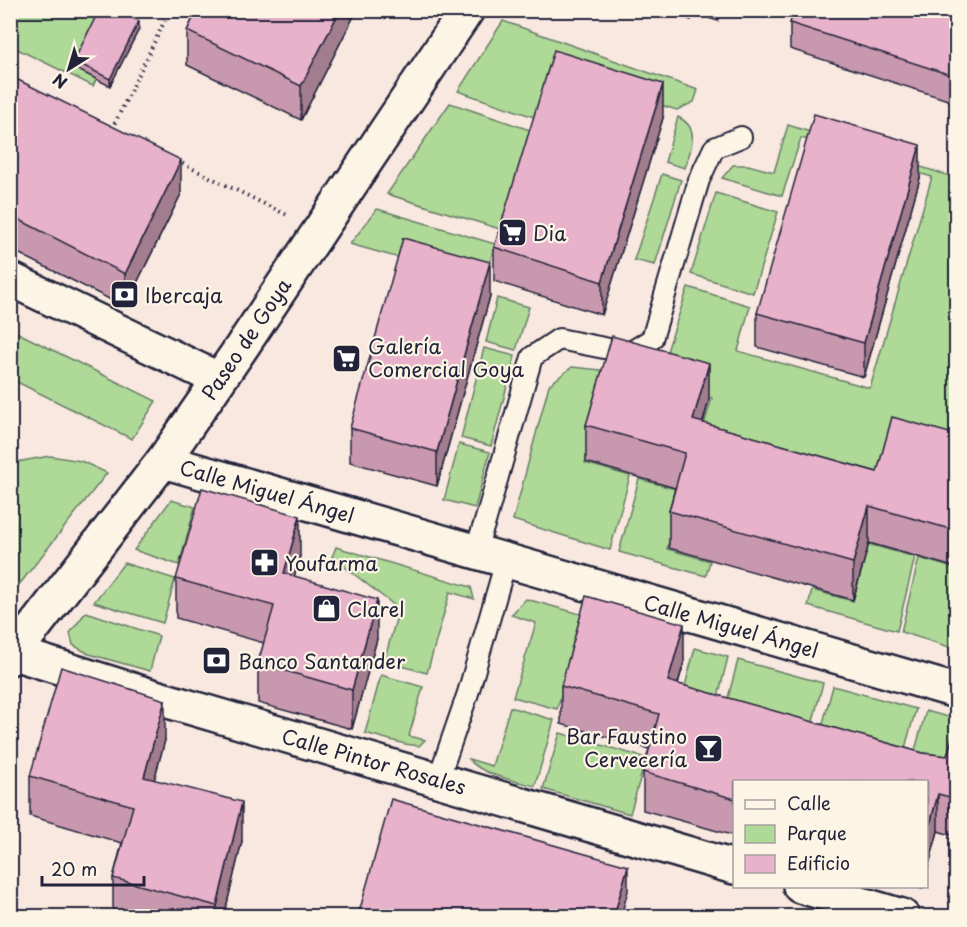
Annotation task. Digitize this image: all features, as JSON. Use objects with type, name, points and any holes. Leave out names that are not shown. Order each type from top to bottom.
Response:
[{"type":"street","name":"Paseo de Goya","points":[[12,655],[163,461],[467,10]]},
{"type":"street","points":[[10,279],[218,379]]},
{"type":"street","name":"Calle Miguel Ángel","points":[[163,461],[957,691]]},
{"type":"street","name":"Calle Pintor Rosales","points":[[12,655],[733,866]]},
{"type":"street","points":[[807,888],[902,916]]},
{"type":"lane","points":[[475,551],[532,357],[559,339],[628,353],[652,339],[699,180],[714,148],[741,137]]},
{"type":"lane","points":[[438,780],[468,693],[506,561]]},
{"type":"path","points":[[112,129],[170,10]]},
{"type":"path","points":[[102,124],[122,134]]},
{"type":"path","points":[[174,160],[319,231]]},
{"type":"green space","points":[[10,11],[129,11],[93,86],[11,46]]},
{"type":"green space","points":[[503,21],[698,90],[694,102],[677,110],[548,71],[534,117],[458,91]]},
{"type":"green space","points":[[450,103],[530,130],[500,229],[387,194]]},
{"type":"green space","points":[[678,117],[690,127],[692,133],[685,168],[665,162]]},
{"type":"green space","points":[[788,125],[956,178],[956,470],[881,486],[701,435],[712,398],[618,372],[659,376],[688,287],[750,306],[738,351],[870,388],[932,177],[801,138],[782,196],[722,178],[733,165],[748,165],[774,172]]},
{"type":"green space","points":[[662,174],[681,180],[655,265],[634,260]]},
{"type":"green space","points":[[716,193],[778,212],[753,293],[691,274]]},
{"type":"green space","points":[[377,209],[495,244],[484,282],[350,244]]},
{"type":"green space","points":[[497,298],[529,307],[516,350],[486,342]]},
{"type":"green space","points":[[10,329],[156,401],[132,439],[11,379]]},
{"type":"green space","points":[[484,348],[515,356],[491,446],[461,438]]},
{"type":"green space","points":[[572,367],[612,371],[585,463],[630,476],[610,550],[513,520],[549,385]]},
{"type":"green space","points":[[459,444],[490,452],[475,508],[444,500]]},
{"type":"green space","points":[[50,456],[81,461],[107,473],[11,595],[11,463]]},
{"type":"green space","points":[[639,479],[701,496],[677,513],[667,549],[710,561],[706,576],[619,552]]},
{"type":"green space","points":[[171,500],[195,507],[179,565],[134,550]]},
{"type":"green space","points":[[853,540],[915,557],[897,631],[808,606],[812,590],[853,601],[863,565],[848,561]]},
{"type":"green space","points":[[336,547],[471,587],[474,599],[450,592],[427,673],[384,661],[399,609],[332,557]]},
{"type":"green space","points":[[919,558],[956,569],[956,649],[901,632]]},
{"type":"green space","points":[[124,563],[175,579],[163,623],[94,602]]},
{"type":"green space","points":[[526,599],[584,615],[557,709],[513,697],[536,623],[511,615]]},
{"type":"green space","points":[[86,612],[159,636],[150,671],[89,654],[73,645],[70,633]]},
{"type":"green space","points":[[695,648],[728,657],[711,725],[677,716]]},
{"type":"green space","points":[[738,660],[823,683],[805,751],[720,728]]},
{"type":"green space","points":[[381,675],[423,687],[409,736],[425,740],[419,746],[365,733]]},
{"type":"green space","points":[[833,686],[916,709],[897,776],[815,753]]},
{"type":"green space","points":[[510,707],[554,720],[535,786],[490,773],[474,765],[469,759],[492,766]]},
{"type":"green space","points":[[926,711],[956,719],[940,789],[928,783],[928,780],[907,779]]},
{"type":"green space","points":[[560,733],[646,758],[630,814],[543,789]]},
{"type":"building","points":[[99,10],[117,10],[139,21],[110,79],[74,61]]},
{"type":"building","points":[[197,10],[340,10],[301,86],[187,31]]},
{"type":"building","points":[[794,10],[957,10],[957,77],[790,23]]},
{"type":"building","points":[[554,50],[663,84],[602,282],[494,247]]},
{"type":"building","points":[[10,76],[181,160],[125,274],[10,215]]},
{"type":"building","points":[[814,114],[920,145],[864,343],[757,313]]},
{"type":"building","points":[[403,238],[490,262],[437,452],[350,428]]},
{"type":"building","points":[[612,336],[709,363],[693,420],[877,472],[892,417],[957,435],[957,531],[869,506],[853,563],[669,511],[685,453],[586,425]]},
{"type":"building","points":[[202,488],[300,516],[284,573],[377,600],[352,690],[258,663],[274,606],[176,579]]},
{"type":"building","points":[[586,596],[684,624],[668,681],[923,753],[947,756],[957,722],[957,799],[938,794],[928,831],[928,780],[733,780],[733,798],[643,772],[659,714],[561,686]]},
{"type":"building","points":[[61,667],[165,700],[144,777],[242,802],[217,906],[113,878],[133,806],[30,776]]},
{"type":"building","points":[[391,799],[628,866],[614,916],[358,916]]},
{"type":"place","name":"Dia","points":[[512,233]]},
{"type":"place","name":"Ibercaja","points":[[124,295]]},
{"type":"place","name":"Galería Comercial Goya","points":[[347,358]]},
{"type":"place","name":"Youfarma","points":[[264,563]]},
{"type":"place","name":"Clarel","points":[[326,609]]},
{"type":"place","name":"Banco Santander","points":[[217,661]]},
{"type":"place","name":"Bar Faustino Cervecería","points":[[708,748]]}]
